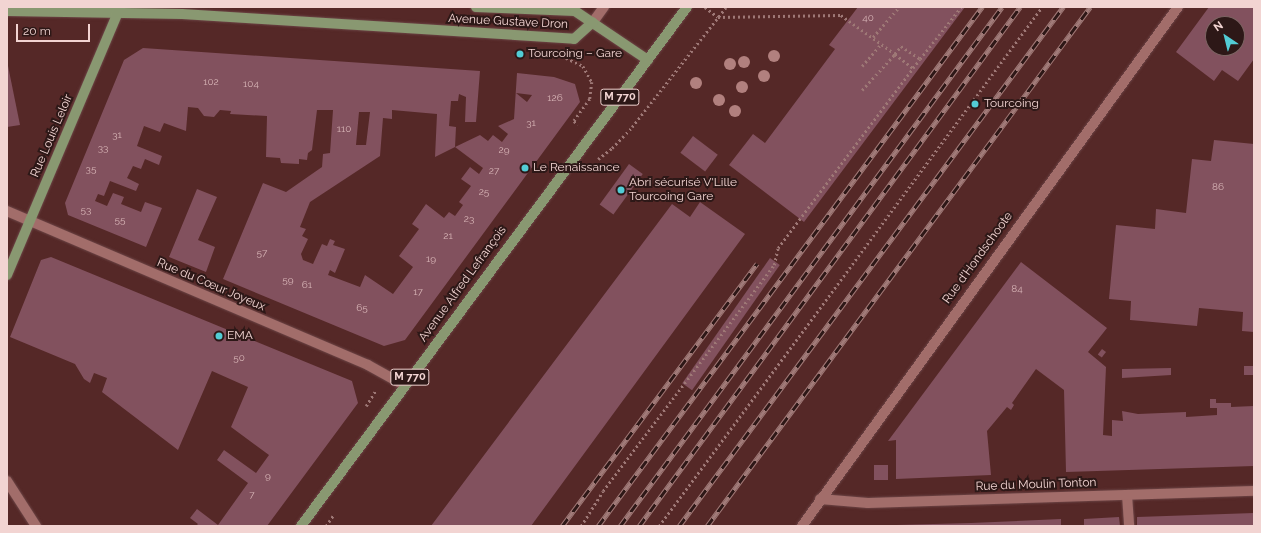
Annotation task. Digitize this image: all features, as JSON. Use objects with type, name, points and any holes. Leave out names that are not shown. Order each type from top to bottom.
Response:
[{"type":"main road","name":"Avenue Gustave Dron","points":[[476,7],[575,11],[648,60]]},
{"type":"main road","name":"M 770","points":[[648,60],[687,7]]},
{"type":"main road","name":"Avenue Gustave Dron","points":[[7,11],[119,10],[563,39],[574,39],[593,22]]},
{"type":"main road","name":"Rue Louis Leloir","points":[[7,275],[119,10]]},
{"type":"main road","name":"Avenue Alfred Lefrançois","points":[[300,526],[648,60]]},
{"type":"street","points":[[593,22],[604,7]]},
{"type":"street","name":"Rue d'Hondschoote","points":[[802,526],[820,499],[1178,7]]},
{"type":"street","name":"Rue du Cœur Joyeux","points":[[7,211],[386,374],[404,385]]},
{"type":"street","points":[[7,481],[36,526]]},
{"type":"street","name":"Rue du Moulin Tonton","points":[[820,499],[868,503],[1254,491]]},
{"type":"street","points":[[1128,495],[1128,526]]},
{"type":"path","points":[[718,17],[726,7]]},
{"type":"path","points":[[873,37],[899,7]]},
{"type":"path","points":[[581,526],[603,491],[774,265],[778,248],[913,68],[961,7]]},
{"type":"path","points":[[659,526],[1042,7]]},
{"type":"path","points":[[706,8],[718,17],[841,15],[873,37],[913,68]]},
{"type":"path","points":[[563,39],[562,57],[583,66],[592,82],[590,99],[574,121]]},
{"type":"path","points":[[862,66],[881,44]]},
{"type":"path","points":[[862,90],[901,46],[920,59]]},
{"type":"path","points":[[363,410],[386,374]]},
{"type":"building","points":[[858,7],[965,7],[804,222],[729,165],[753,134],[765,143],[835,49],[829,45]]},
{"type":"building","points":[[1209,7],[1254,7],[1254,59],[1238,81],[1222,70],[1214,81],[1176,52]]},
{"type":"building","points":[[143,48],[480,71],[476,122],[465,122],[466,97],[459,94],[458,101],[451,101],[449,126],[456,127],[455,147],[480,135],[488,141],[493,135],[502,142],[508,134],[498,126],[514,119],[517,73],[554,77],[575,84],[580,102],[405,340],[384,346],[223,279],[263,183],[286,192],[322,167],[323,154],[330,153],[333,110],[317,110],[312,150],[308,153],[307,160],[299,159],[299,164],[281,163],[280,158],[266,157],[267,116],[230,114],[231,111],[220,110],[214,117],[204,116],[198,108],[188,107],[186,131],[164,123],[160,132],[144,126],[137,146],[162,156],[159,165],[145,159],[141,169],[133,166],[127,178],[139,184],[136,191],[110,181],[104,196],[98,194],[95,201],[107,206],[113,193],[124,197],[121,204],[141,212],[145,202],[162,208],[146,247],[68,215],[65,203],[124,60]],"holes":[[[516,93],[532,95],[527,102]],[[392,110],[437,114],[435,157],[455,147],[483,168],[479,174],[470,167],[461,179],[471,186],[459,202],[463,205],[455,216],[449,212],[444,218],[426,204],[412,224],[419,229],[399,256],[413,267],[393,294],[365,275],[360,287],[328,275],[330,270],[335,273],[345,249],[333,245],[335,241],[330,239],[327,246],[322,244],[313,264],[303,260],[301,254],[308,239],[302,236],[306,229],[300,227],[310,202],[380,156],[383,118],[392,119]],[[359,112],[370,112],[366,145],[356,145]]]},
{"type":"building","points":[[7,61],[20,125],[7,127]]},
{"type":"building","points":[[693,136],[718,155],[705,171],[680,153]]},
{"type":"building","points":[[1214,140],[1254,144],[1254,332],[1242,331],[1243,312],[1199,308],[1197,326],[1130,320],[1131,301],[1109,299],[1116,225],[1155,229],[1156,209],[1186,213],[1192,159],[1211,161]]},
{"type":"building","name":"Abri sécurisé V'Lille Tourcoing Gare","points":[[629,164],[643,174],[613,214],[600,204]]},
{"type":"building","points":[[197,189],[217,197],[198,240],[215,247],[206,272],[169,257]]},
{"type":"building","points":[[700,202],[745,234],[531,526],[431,526],[672,204],[690,217]]},
{"type":"building","points":[[51,257],[352,381],[358,403],[267,526],[196,526],[198,524],[190,518],[197,509],[218,525],[248,483],[217,460],[224,450],[256,473],[269,455],[231,427],[248,387],[212,371],[178,450],[102,392],[107,378],[94,373],[90,383],[84,379],[75,364],[10,337],[41,260]]},
{"type":"building","points":[[770,258],[780,265],[692,390],[682,383]]},
{"type":"building","points":[[1021,262],[1107,328],[1088,352],[1106,367],[1103,435],[1112,436],[1112,420],[1123,421],[1122,411],[1138,414],[1186,412],[1186,417],[1217,415],[1217,408],[1210,408],[1210,399],[1216,399],[1216,403],[1231,403],[1231,407],[1254,406],[1254,466],[1066,472],[1064,390],[1036,369],[1012,403],[1014,405],[1011,410],[1007,407],[987,431],[991,475],[896,479],[896,440],[888,441]]},
{"type":"building","points":[[1102,349],[1106,352],[1102,358],[1098,355]]},
{"type":"building","points":[[1244,366],[1254,366],[1254,375],[1244,375]]},
{"type":"building","points":[[1171,368],[1171,375],[1122,378],[1122,369]]},
{"type":"building","points":[[874,465],[888,465],[888,480],[874,480]]},
{"type":"building","points":[[1254,513],[1254,526],[1137,526],[1137,517]]},
{"type":"building","points":[[1119,517],[1120,526],[1084,526],[1084,519]]},
{"type":"building","points":[[1061,519],[1061,526],[896,525],[971,523]]},
{"type":"railway","points":[[598,526],[982,7]]},
{"type":"railway","points":[[620,526],[1002,7]]},
{"type":"railway","points":[[639,526],[1020,7]]},
{"type":"railway","points":[[679,526],[1063,7]]},
{"type":"railway","points":[[707,526],[1090,7]]},
{"type":"railway","points":[[562,526],[757,263]]},
{"type":"place","name":"Tourcoing – Gare","points":[[520,54]]},
{"type":"place","name":"Tourcoing","points":[[975,104]]},
{"type":"place","name":"Le Renaissance","points":[[525,168]]},
{"type":"place","name":"Abri sécurisé V'Lille Tourcoing Gare","points":[[621,190]]},
{"type":"place","name":"EMA","points":[[219,336]]}]
